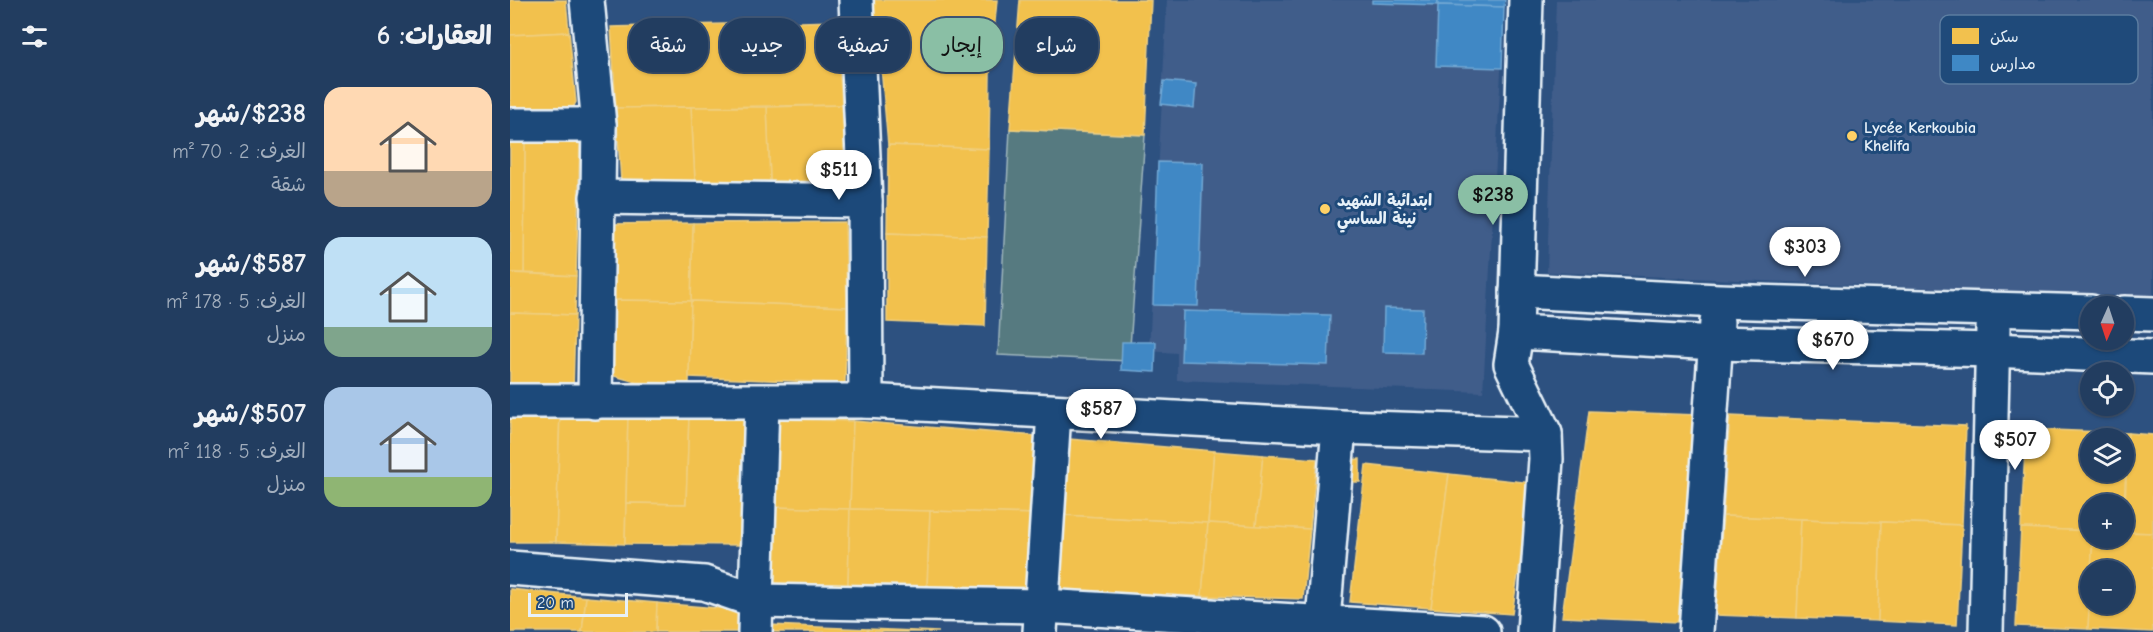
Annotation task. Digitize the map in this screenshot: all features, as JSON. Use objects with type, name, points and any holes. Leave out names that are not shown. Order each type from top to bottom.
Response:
[{"type":"street","points":[[587,0],[599,125],[595,402]]},
{"type":"street","points":[[856,0],[865,201],[866,401]]},
{"type":"street","points":[[1526,0],[1516,332],[1511,364],[1545,434],[1546,459],[1534,632]]},
{"type":"street","points":[[510,125],[599,125]]},
{"type":"street","points":[[597,197],[865,201]]},
{"type":"street","points":[[1517,291],[1719,302],[2080,312]]},
{"type":"street","points":[[1696,632],[1719,302]]},
{"type":"street","points":[[1986,632],[1992,350],[1995,308]]},
{"type":"street","points":[[2134,313],[2153,314]]},
{"type":"street","points":[[1516,332],[1716,343],[1992,350],[2153,357]]},
{"type":"street","points":[[510,401],[866,401],[1340,427],[1545,434]]},
{"type":"street","points":[[755,617],[762,402]]},
{"type":"street","points":[[1041,619],[1054,412]]},
{"type":"street","points":[[1323,627],[1340,427]]},
{"type":"street","points":[[510,568],[704,583],[755,617],[1041,619],[1483,632]]},
{"type":"shaded area","name":"ابتدائية الشهيد نينة الساسي","points":[[1167,0],[1505,0],[1483,392],[1177,380],[1177,353],[1149,351]]},
{"type":"shaded area","name":"Lycée Kerkoubia Khelifa","points":[[1556,0],[2153,0],[2153,297],[1547,272]]},
{"type":"green space","points":[[1010,129],[1145,135],[1129,361],[998,355]]},
{"type":"building: سكن","points":[[510,0],[566,0],[569,32],[510,35]]},
{"type":"building: سكن","points":[[871,0],[997,0],[995,18],[922,18],[922,72],[990,72],[989,149],[888,145],[881,72],[910,72],[910,18],[873,18]]},
{"type":"building: سكن","points":[[1020,0],[1151,0],[1145,135],[1010,129],[1015,64],[1015,72],[1098,72],[1098,18],[1019,18]]},
{"type":"building: سكن","points":[[804,22],[816,22],[816,72],[840,72],[842,105],[616,108],[611,27],[629,27],[629,72],[708,72],[708,24],[720,24],[720,72],[804,72]]},
{"type":"building: سكن","points":[[569,32],[576,102],[568,117],[510,122],[510,35]]},
{"type":"building: سكن","points":[[842,105],[847,181],[770,181],[767,107]]},
{"type":"building: سكن","points":[[691,107],[767,107],[770,181],[695,181]]},
{"type":"building: سكن","points":[[691,107],[695,181],[621,181],[616,108]]},
{"type":"building: سكن","points":[[525,140],[580,140],[576,276],[524,273]]},
{"type":"building: سكن","points":[[525,140],[524,273],[510,273],[510,141]]},
{"type":"building: سكن","points":[[888,145],[989,149],[987,237],[887,233]]},
{"type":"building: سكن","points":[[845,222],[847,307],[691,301],[693,223]]},
{"type":"building: سكن","points":[[693,223],[691,301],[608,300],[609,224]]},
{"type":"building: سكن","points":[[887,233],[987,237],[985,326],[887,322]]},
{"type":"building: سكن","points":[[510,273],[576,276],[575,315],[510,313]]},
{"type":"building: سكن","points":[[608,300],[691,301],[689,383],[636,382],[607,374]]},
{"type":"building: سكن","points":[[691,301],[847,307],[845,383],[689,377]]},
{"type":"building: سكن","points":[[510,313],[575,315],[573,396],[510,393]]},
{"type":"building: سكن","points":[[510,411],[560,412],[556,542],[510,542]]},
{"type":"building: سكن","points":[[1589,411],[1698,415],[1678,622],[1562,617]]},
{"type":"building: سكن","points":[[560,412],[628,415],[625,544],[556,542]]},
{"type":"building: سكن","points":[[628,415],[689,417],[686,504],[626,503]]},
{"type":"building: سكن","points":[[1730,416],[1966,426],[1962,525],[1723,516]]},
{"type":"building: سكن","points":[[689,417],[747,419],[743,545],[625,544],[626,503],[686,504]]},
{"type":"building: سكن","points":[[772,419],[853,421],[850,509],[769,507]]},
{"type":"building: سكن","points":[[853,421],[1037,436],[1036,514],[850,509]]},
{"type":"building: سكن","points":[[2026,429],[2080,431],[2080,482],[2125,482],[2125,494],[2080,494],[2080,531],[2021,528]]},
{"type":"building: سكن","points":[[2134,433],[2153,435],[2153,533],[2134,532],[2134,494],[2126,494],[2126,482],[2134,482]]},
{"type":"building: سكن","points":[[1069,439],[1214,451],[1208,523],[1062,515]]},
{"type":"building: سكن","points":[[1214,451],[1263,455],[1256,526],[1208,523]]},
{"type":"building: سكن","points":[[1263,455],[1317,459],[1310,529],[1256,526]]},
{"type":"building: سكن","points":[[1360,459],[1360,482],[1342,482],[1341,460]]},
{"type":"building: سكن","points":[[1366,465],[1449,474],[1431,608],[1350,602]]},
{"type":"building: سكن","points":[[1449,474],[1532,483],[1512,614],[1431,608]]},
{"type":"building: سكن","points":[[769,507],[850,509],[848,585],[766,583]]},
{"type":"building: سكن","points":[[850,509],[930,511],[927,588],[848,585]]},
{"type":"building: سكن","points":[[930,511],[1036,514],[1034,591],[927,588]]},
{"type":"building: سكن","points":[[1062,515],[1208,523],[1202,596],[1055,592]]},
{"type":"building: سكن","points":[[1723,516],[1801,519],[1797,618],[1716,615]]},
{"type":"building: سكن","points":[[1801,519],[1881,522],[1878,621],[1797,618]]},
{"type":"building: سكن","points":[[1881,522],[1962,525],[1957,625],[1878,621]]},
{"type":"building: سكن","points":[[1208,523],[1310,529],[1303,599],[1202,596]]},
{"type":"building: سكن","points":[[2021,528],[2080,531],[2080,548],[2092,548],[2092,560],[2080,560],[2080,614],[2089,614],[2088,629],[2016,626]]},
{"type":"building: سكن","points":[[2134,532],[2153,533],[2153,632],[2088,629],[2089,614],[2134,614],[2134,560],[2092,560],[2092,548],[2134,548]]},
{"type":"building: سكن","points":[[510,589],[586,597],[582,632],[510,632]]},
{"type":"building: سكن","points":[[586,597],[657,603],[656,632],[582,632]]},
{"type":"building: سكن","points":[[657,603],[741,610],[740,632],[656,632]]},
{"type":"building: سكن","points":[[769,625],[868,629],[867,632],[768,632]]},
{"type":"building: سكن","points":[[868,629],[939,632],[867,632]]},
{"type":"building: مدارس","points":[[1372,0],[1438,0],[1438,5],[1372,3]]},
{"type":"building: مدارس","points":[[1438,0],[1505,0],[1504,7],[1438,5]]},
{"type":"building: مدارس","points":[[1438,5],[1504,7],[1502,68],[1436,66]]},
{"type":"building: مدارس","points":[[1164,81],[1196,84],[1194,108],[1161,104]]},
{"type":"building: مدارس","points":[[1158,162],[1203,163],[1198,306],[1153,305]]},
{"type":"building: مدارس","points":[[1384,308],[1423,309],[1422,353],[1383,352]]},
{"type":"building: مدارس","points":[[1183,311],[1330,315],[1328,365],[1181,361]]},
{"type":"building: مدارس","points":[[1122,342],[1156,342],[1155,372],[1121,370]]},
{"type":"place","name":"Lycée Kerkoubia Khelifa","points":[[1852,136]]},
{"type":"place","name":"ابتدائية الشهيد نينة الساسي","points":[[1325,209]]}]
